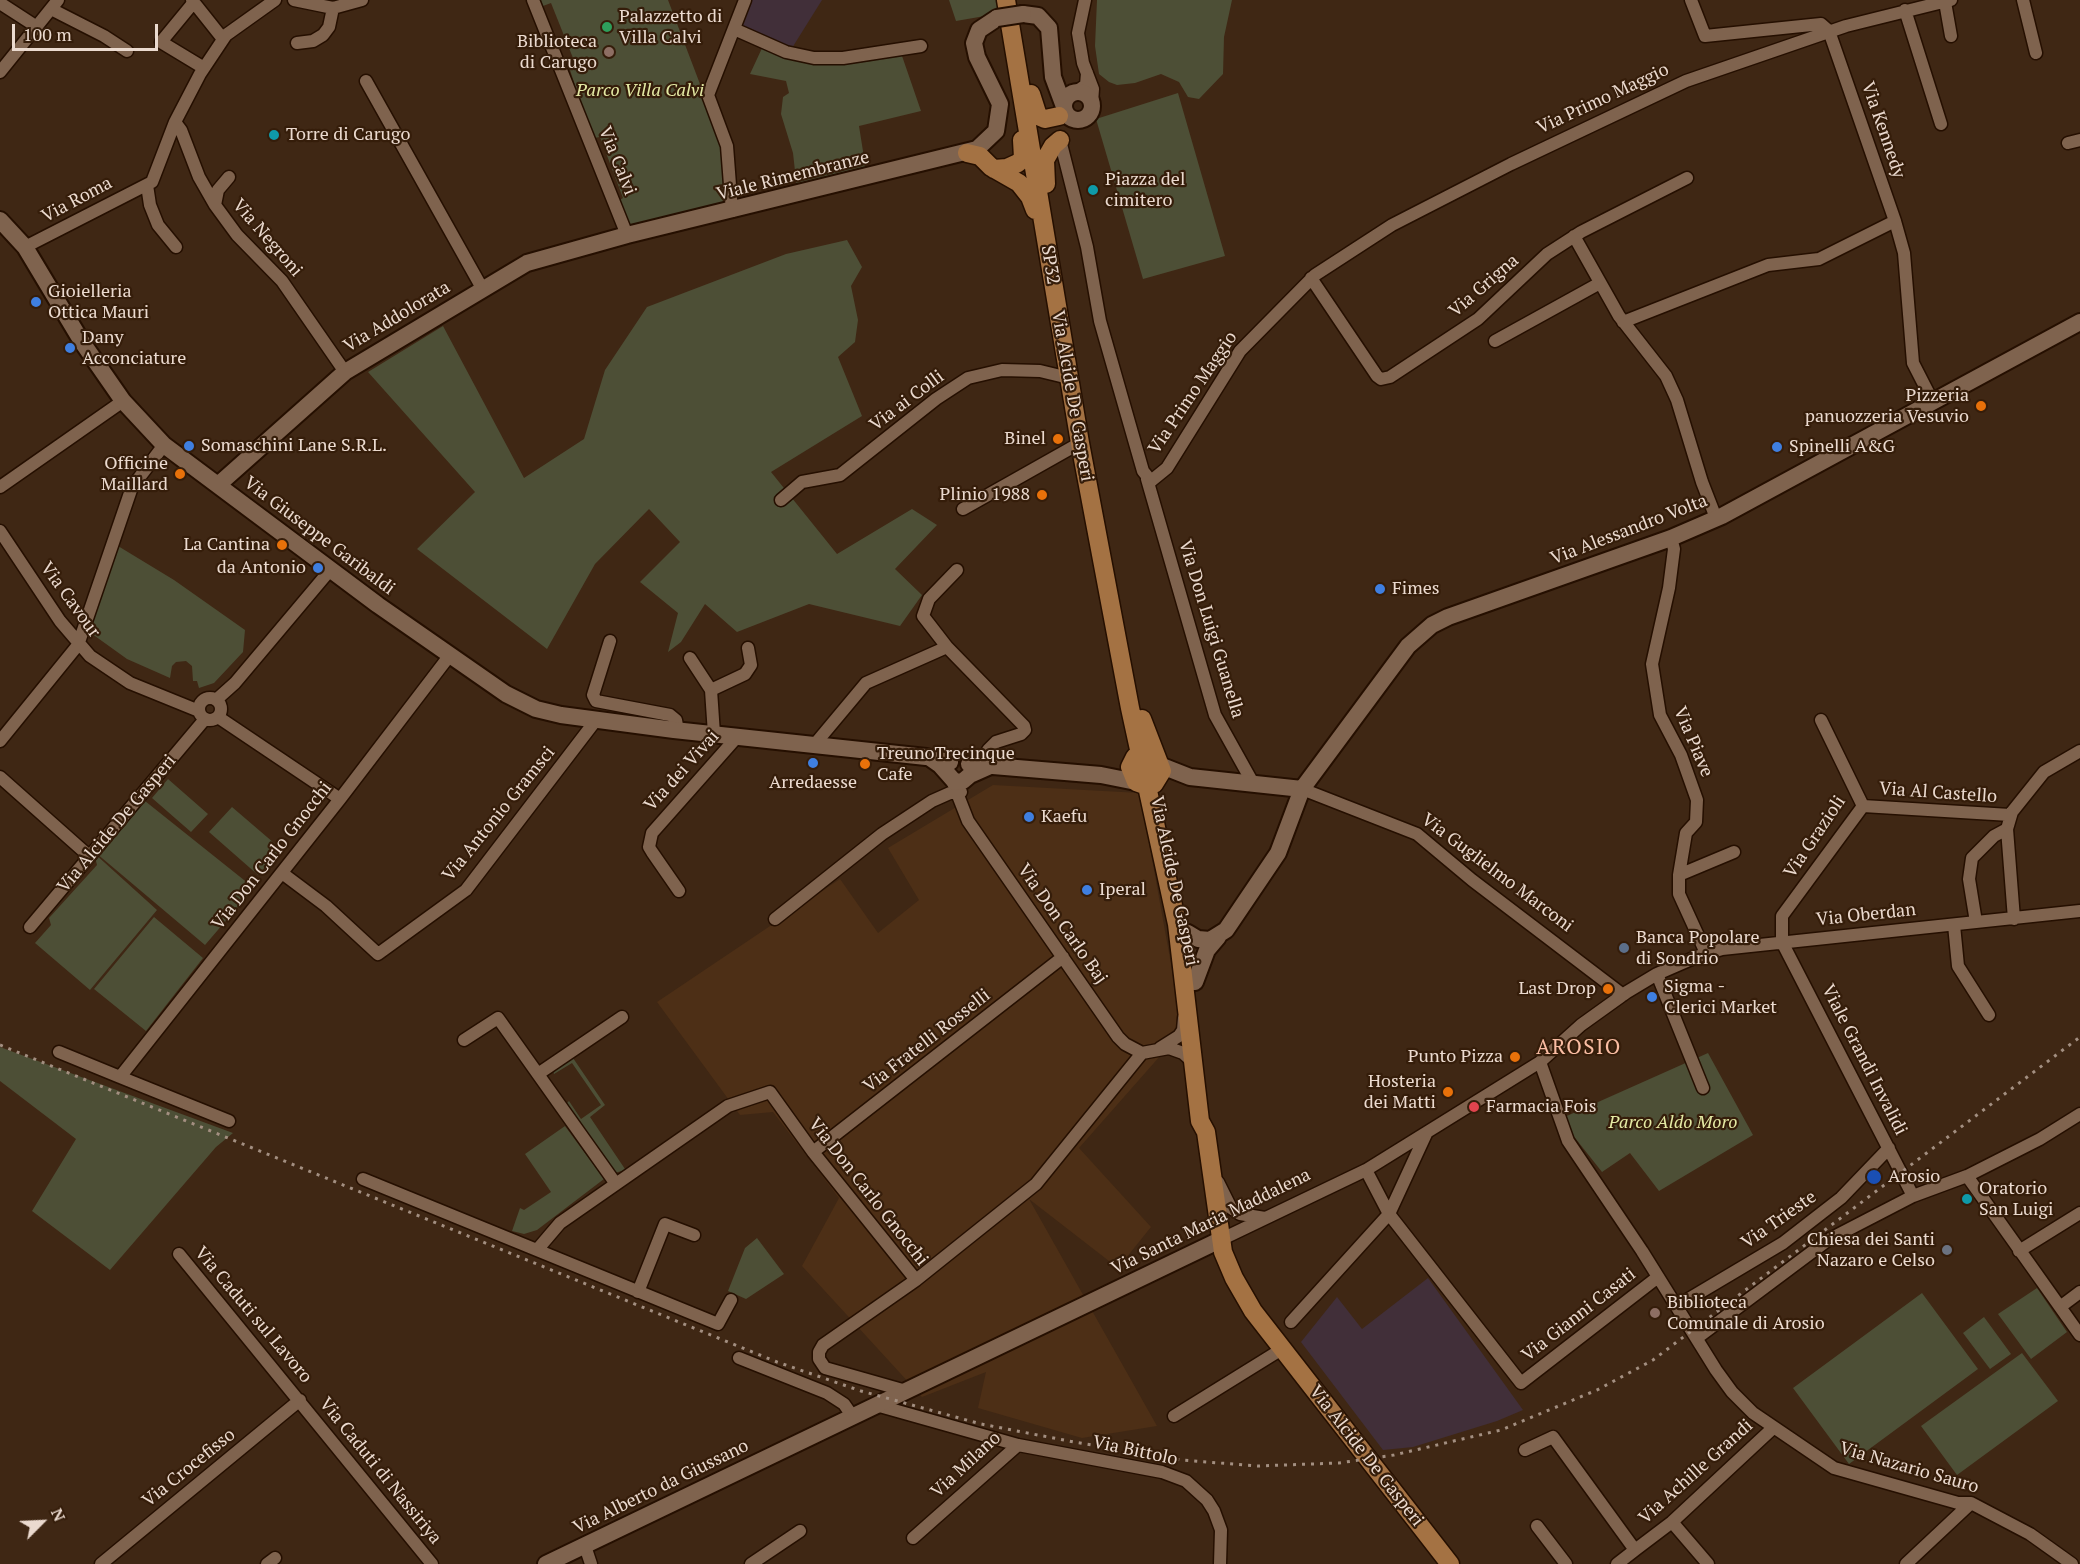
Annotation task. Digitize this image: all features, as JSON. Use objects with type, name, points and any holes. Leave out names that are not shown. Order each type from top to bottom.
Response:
[{"type":"main road","name":"SP32","points":[[1006,0],[1056,300]]},
{"type":"main road","points":[[1011,30],[1022,50],[1036,113],[1045,119],[1065,101]]},
{"type":"main road","points":[[994,169],[1011,167],[1023,158],[1011,74],[1016,58]]},
{"type":"main road","points":[[1045,232],[1050,211],[1044,168],[1047,155],[1060,140]]},
{"type":"main road","points":[[967,153],[980,156],[994,169],[1015,180],[1026,191],[1045,232]]},
{"type":"main road","name":"Via Alcide De Gasperi","points":[[1056,300],[1080,443],[1133,708],[1136,762],[1146,784],[1183,929],[1191,1068],[1200,1076],[1206,1122]]},
{"type":"main road","points":[[1133,708],[1127,716],[1128,750],[1136,762]]},
{"type":"main road","name":"Via Alcide De Gasperi","points":[[1146,784],[1154,818],[1158,824],[1195,982],[1211,1167],[1220,1240],[1228,1265],[1242,1293],[1282,1349],[1450,1564]]},
{"type":"street","points":[[176,247],[158,225],[150,205],[147,185],[154,179],[175,122],[204,68],[223,39],[266,4],[276,0]]},
{"type":"street","points":[[294,0],[333,8],[362,0]]},
{"type":"street","name":"Via Calvi","points":[[533,0],[627,235]]},
{"type":"street","points":[[732,211],[727,146],[708,95],[745,0]]},
{"type":"street","points":[[1060,140],[1089,116],[1094,94],[1078,33],[1085,0]]},
{"type":"street","points":[[1691,0],[1705,36],[1821,24],[1830,31]]},
{"type":"street","points":[[2023,0],[2036,53]]},
{"type":"street","points":[[204,68],[160,42],[193,1],[223,39]]},
{"type":"street","points":[[1948,1],[1951,36]]},
{"type":"street","name":"Via Primo Maggio","points":[[967,153],[990,138],[998,123],[997,96],[979,62],[974,47],[979,30],[997,18],[1023,14],[1038,16],[1049,28],[1052,37],[1051,70],[1065,101],[1060,140],[1087,247],[1100,321],[1147,479],[1155,480],[1167,468],[1240,351],[1311,278],[1365,241],[1414,212],[1686,81],[1830,31],[1905,10],[1948,1]]},
{"type":"street","points":[[0,3],[37,27]]},
{"type":"street","points":[[0,72],[55,5],[127,51]]},
{"type":"street","points":[[297,43],[313,41],[323,35],[329,27],[333,8]]},
{"type":"street","points":[[1905,10],[1941,124]]},
{"type":"street","points":[[734,29],[786,52],[814,58],[843,58],[921,46]]},
{"type":"street","name":"Via Kennedy","points":[[1830,31],[1904,253],[1913,363],[1933,402]]},
{"type":"street","points":[[1065,101],[1086,85],[1087,72]]},
{"type":"street","points":[[366,81],[482,288]]},
{"type":"street","points":[[1065,101],[1084,93],[1092,103]]},
{"type":"street","points":[[1065,101],[1069,118],[1082,120]]},
{"type":"street","name":"Via Negroni","points":[[175,122],[181,130],[198,177],[215,205],[237,235],[282,281],[345,372]]},
{"type":"street","name":"Viale Rimembranze","points":[[627,235],[967,153]]},
{"type":"street","points":[[215,205],[218,190],[229,177]]},
{"type":"street","name":"Via Grigna","points":[[1311,278],[1377,376],[1385,378],[1478,319],[1541,259],[1574,236],[1686,178]]},
{"type":"street","name":"Via Roma","points":[[25,247],[147,185]]},
{"type":"street","name":"Via Giuseppe Garibaldi","points":[[0,220],[25,247],[82,342],[123,401],[164,444],[331,569],[506,694],[536,709],[596,720],[926,757],[957,777]]},
{"type":"street","points":[[1623,322],[1768,265],[1819,259],[1895,221]]},
{"type":"street","name":"Via Addolorata","points":[[218,485],[345,372],[482,288],[527,263],[627,235]]},
{"type":"street","points":[[1574,236],[1623,322],[1666,376],[1677,400],[1702,482],[1716,518]]},
{"type":"street","points":[[1495,341],[1600,283]]},
{"type":"street","name":"Via Alessandro Volta","points":[[1195,982],[1207,950],[1226,930],[1278,853],[1302,789],[1408,646],[1432,625],[1448,617],[1671,538],[1716,518],[2080,322]]},
{"type":"street","name":"Via ai Colli","points":[[781,500],[802,482],[840,476],[936,399],[968,378],[1002,370],[1040,371],[1069,378]]},
{"type":"street","points":[[0,487],[123,401]]},
{"type":"street","points":[[963,509],[1080,443]]},
{"type":"street","points":[[0,741],[78,645],[132,487],[164,444]]},
{"type":"street","name":"Via Don Luigi Guanella","points":[[1147,479],[1215,715],[1254,785]]},
{"type":"street","name":"Via Cavour","points":[[0,531],[78,645],[130,683],[210,711],[340,799]]},
{"type":"street","name":"Via Piave","points":[[1671,538],[1674,549],[1670,578],[1652,664],[1660,715],[1681,755],[1697,800],[1696,822],[1686,833],[1679,875],[1679,894],[1706,953]]},
{"type":"street","name":"Via Alcide De Gasperi","points":[[30,927],[331,569]]},
{"type":"street","points":[[957,570],[929,599],[923,616],[947,647],[1024,726],[1025,730],[1021,734],[996,742],[990,758]]},
{"type":"street","points":[[610,641],[593,695],[596,701],[670,715],[676,720],[678,731]]},
{"type":"street","points":[[815,744],[866,683],[947,647]]},
{"type":"street","points":[[711,690],[746,674],[751,665],[748,648]]},
{"type":"street","name":"Via Don Carlo Gnocchi","points":[[120,1077],[340,799],[450,655]]},
{"type":"street","points":[[690,658],[711,690],[714,734]]},
{"type":"street","name":"Via Antonio Gramsci","points":[[282,873],[334,913],[378,954],[466,890],[596,720]]},
{"type":"street","name":"Via Grazioli","points":[[1782,942],[1782,916],[1863,806],[1821,720]]},
{"type":"street","name":"Via dei Vivai","points":[[680,891],[651,852],[649,847],[652,833],[737,737]]},
{"type":"street","points":[[2014,919],[2007,829],[2010,815],[2044,772],[2080,751]]},
{"type":"street","name":"Via Guglielmo Marconi","points":[[957,777],[990,758],[1136,762],[1190,777],[1302,789],[1417,834],[1472,880],[1623,995]]},
{"type":"street","points":[[1136,762],[1146,784]]},
{"type":"street","points":[[0,777],[89,856]]},
{"type":"street","points":[[775,919],[882,834],[932,801],[957,777]]},
{"type":"street","name":"Via Don Carlo Baj","points":[[957,777],[962,806],[968,821],[1119,1037],[1125,1044],[1142,1053]]},
{"type":"street","name":"Via Al Castello","points":[[1863,806],[2010,815]]},
{"type":"street","points":[[1976,922],[1969,879],[1971,858],[1994,836],[2007,829]]},
{"type":"street","points":[[1679,875],[1734,852]]},
{"type":"street","name":"Via Oberdan","points":[[1706,953],[1782,942],[2080,911]]},
{"type":"street","points":[[1954,925],[1958,966],[1989,1015]]},
{"type":"street","points":[[1183,929],[1198,939],[1218,938]]},
{"type":"street","name":"Via Alcide De Gasperi","points":[[1158,1048],[1183,1030],[1184,1020],[1174,934],[1183,929]]},
{"type":"street","name":"Viale Grandi Invalidi","points":[[1782,942],[1913,1196]]},
{"type":"street","name":"Via Santa Maria Maddalena","points":[[792,1446],[1366,1170],[1540,1062],[1581,1025],[1623,995],[1657,974],[1706,953]]},
{"type":"street","name":"Via Fratelli Rosselli","points":[[813,1152],[1063,957]]},
{"type":"street","points":[[1657,974],[1703,1088]]},
{"type":"street","points":[[538,1074],[622,1017]]},
{"type":"street","points":[[464,1040],[498,1018],[616,1184]]},
{"type":"street","points":[[916,1280],[1036,1184],[1142,1053],[1158,1048],[1176,1050],[1191,1068]]},
{"type":"street","points":[[59,1052],[229,1121]]},
{"type":"street","name":"Via Nazario Sauro","points":[[1540,1062],[1568,1140],[1732,1392],[1773,1428],[1834,1468],[1958,1503],[1971,1503],[2030,1534],[2072,1564]]},
{"type":"street","name":"Via Don Carlo Gnocchi","points":[[537,1250],[560,1223],[728,1106],[770,1092],[813,1152],[916,1280],[823,1345],[819,1352],[819,1359],[825,1368],[906,1390]]},
{"type":"street","points":[[1696,1338],[1810,1252],[1913,1196],[1967,1176],[2080,1114]]},
{"type":"street","points":[[1291,1322],[1389,1214],[1426,1134]]},
{"type":"street","name":"Via Trieste","points":[[1677,1306],[1784,1243],[1841,1198],[1889,1148]]},
{"type":"street","points":[[1211,1167],[1231,1208],[1240,1214],[1265,1218]]},
{"type":"street","points":[[1366,1170],[1389,1214]]},
{"type":"street","points":[[1967,1176],[2079,1331]]},
{"type":"street","points":[[363,1179],[718,1324],[730,1300]]},
{"type":"street","points":[[2019,1251],[2080,1213]]},
{"type":"street","name":"Via Gianni Casati","points":[[1389,1214],[1521,1383],[1659,1277]]},
{"type":"street","points":[[638,1292],[665,1224],[694,1235]]},
{"type":"street","name":"Via Caduti sul Lavoro","points":[[178,1254],[300,1400]]},
{"type":"street","points":[[2060,1307],[2080,1292]]},
{"type":"street","points":[[1174,1416],[1282,1349]]},
{"type":"street","points":[[739,1358],[827,1392],[844,1404],[853,1416]]},
{"type":"street","name":"Via Crocefisso","points":[[104,1562],[300,1400]]},
{"type":"street","name":"Via Caduti di Nassiriya","points":[[300,1400],[432,1564]]},
{"type":"street","name":"Via Milano","points":[[876,1405],[1018,1444]]},
{"type":"street","name":"Via Achille Grandi","points":[[1525,1450],[1553,1437],[1635,1550],[1672,1522],[1773,1428]]},
{"type":"street","name":"Via Milano","points":[[913,1538],[1018,1444]]},
{"type":"street","name":"Via Bittolo","points":[[1018,1444],[1162,1472],[1186,1481],[1207,1500],[1214,1511],[1221,1530],[1220,1564]]},
{"type":"street","name":"Via Alberto da Giussano","points":[[546,1564],[792,1446]]},
{"type":"street","points":[[1906,1564],[1971,1503]]},
{"type":"street","points":[[1672,1522],[1708,1564]]},
{"type":"street","points":[[1537,1526],[1566,1564]]},
{"type":"street","points":[[751,1564],[800,1531]]},
{"type":"street","points":[[585,1545],[591,1564]]},
{"type":"street","points":[[1617,1564],[1635,1550]]},
{"type":"shaded area","points":[[752,0],[822,0],[792,48],[742,27]]},
{"type":"shaded area","points":[[993,785],[1140,793],[1183,1030],[1079,1148],[1151,1227],[1118,1268],[1029,1199],[1157,1426],[1082,1438],[978,1408],[986,1372],[922,1397],[802,1266],[839,1198],[773,1112],[740,1115],[657,1002],[840,879],[878,933],[919,900],[888,848]]},
{"type":"shaded area","points":[[1428,1278],[1523,1410],[1497,1421],[1413,1447],[1383,1450],[1301,1342],[1337,1297],[1362,1329]]},
{"type":"green space","name":"Parco Villa Calvi","points":[[541,0],[668,0],[724,147],[726,202],[635,227],[628,225],[618,201],[623,198],[600,137],[594,138],[584,113],[570,70],[575,63],[551,3],[543,6]]},
{"type":"green space","points":[[949,0],[1000,0],[1002,13],[956,21]]},
{"type":"green space","points":[[1097,0],[1232,0],[1224,37],[1223,74],[1199,99],[1188,97],[1179,82],[1161,74],[1135,83],[1117,85],[1109,82],[1099,74],[1095,46]]},
{"type":"green space","points":[[763,46],[794,60],[839,65],[871,61],[901,53],[921,111],[859,126],[866,170],[797,189],[793,153],[781,114],[783,97],[789,93],[786,81],[750,74]]},
{"type":"green space","points":[[1178,93],[1225,256],[1143,279],[1096,119]]},
{"type":"green space","points":[[847,240],[862,267],[851,286],[858,320],[855,342],[838,357],[862,416],[771,472],[837,554],[912,509],[937,525],[895,569],[922,595],[900,626],[809,604],[737,632],[705,604],[681,642],[668,652],[678,613],[640,582],[680,542],[649,509],[595,564],[547,649],[417,549],[475,492],[368,372],[443,326],[524,478],[584,439],[605,370],[647,307],[786,254]]},
{"type":"green space","points":[[118,546],[174,580],[245,630],[243,652],[214,683],[199,688],[197,681],[193,681],[192,666],[186,661],[176,662],[172,666],[170,678],[127,659],[88,631]]},
{"type":"green space","points":[[168,779],[208,814],[191,832],[152,798]]},
{"type":"green space","points":[[145,801],[254,888],[205,945],[96,853]]},
{"type":"green space","points":[[232,807],[281,849],[258,875],[209,832]]},
{"type":"green space","points":[[94,853],[157,910],[90,990],[35,943],[51,925],[49,918],[97,865]]},
{"type":"green space","points":[[154,917],[203,958],[146,1031],[94,989]]},
{"type":"green space","points":[[0,1047],[233,1133],[216,1147],[110,1270],[32,1211],[76,1139],[0,1081]]},
{"type":"green space","name":"Parco Aldo Moro","points":[[1708,1053],[1753,1135],[1659,1191],[1630,1153],[1602,1172],[1560,1119]]},
{"type":"green space","points":[[573,1058],[605,1105],[590,1117],[625,1169],[622,1171],[614,1173],[566,1104],[569,1101],[581,1119],[601,1105],[572,1063],[554,1074],[553,1071]]},
{"type":"green space","points":[[565,1126],[604,1179],[537,1230],[524,1234],[512,1231],[520,1208],[524,1210],[551,1192],[525,1154]]},
{"type":"green space","points":[[757,1238],[784,1274],[746,1299],[728,1291],[745,1248]]},
{"type":"green space","points":[[2037,1288],[2067,1332],[2031,1359],[1998,1314]]},
{"type":"green space","points":[[1922,1293],[1978,1369],[1849,1464],[1793,1388]]},
{"type":"green space","points":[[1984,1317],[2011,1354],[1990,1369],[1963,1333]]},
{"type":"green space","points":[[2022,1353],[2058,1401],[1957,1475],[1921,1426]]},
{"type":"railway","points":[[0,1045],[777,1362],[861,1391],[981,1424],[1074,1442],[1181,1460],[1258,1466],[1339,1463],[1394,1455],[1501,1430],[1597,1390],[1653,1360],[2080,1037]]},
{"type":"place","name":"Palazzetto di Villa Calvi","points":[[607,27]]},
{"type":"place","name":"Biblioteca di Carugo","points":[[609,52]]},
{"type":"place","name":"Torre di Carugo","points":[[274,135]]},
{"type":"place","name":"Piazza del cimitero","points":[[1093,190]]},
{"type":"place","name":"Gioielleria Ottica Mauri","points":[[36,302]]},
{"type":"place","name":"Dany Acconciature","points":[[70,348]]},
{"type":"place","name":"Pizzeria panuozzeria Vesuvio","points":[[1981,406]]},
{"type":"place","name":"Binel","points":[[1058,439]]},
{"type":"place","name":"Somaschini Lane S.R.L.","points":[[189,446]]},
{"type":"place","name":"Spinelli A&G","points":[[1777,447]]},
{"type":"place","name":"Officine Maillard","points":[[180,474]]},
{"type":"place","name":"Plinio 1988","points":[[1042,495]]},
{"type":"place","name":"La Cantina","points":[[282,545]]},
{"type":"place","name":"da Antonio","points":[[318,568]]},
{"type":"place","name":"Fimes","points":[[1380,589]]},
{"type":"place","name":"Arredaesse","points":[[813,763]]},
{"type":"place","name":"TreunoTrecinque Cafe","points":[[865,764]]},
{"type":"place","name":"Kaefu","points":[[1029,817]]},
{"type":"place","name":"Iperal","points":[[1087,890]]},
{"type":"place","name":"Banca Popolare di Sondrio","points":[[1624,948]]},
{"type":"place","name":"Last Drop","points":[[1608,989]]},
{"type":"place","name":"Sigma - Clerici Market","points":[[1652,997]]},
{"type":"place","name":"Punto Pizza","points":[[1515,1057]]},
{"type":"place","name":"Hosteria dei Matti","points":[[1448,1092]]},
{"type":"place","name":"Farmacia Fois","points":[[1474,1107]]},
{"type":"place","name":"Arosio","points":[[1874,1177]]},
{"type":"place","name":"Oratorio San Luigi","points":[[1967,1199]]},
{"type":"place","name":"Chiesa dei Santi Nazaro e Celso","points":[[1947,1250]]},
{"type":"place","name":"Biblioteca Comunale di Arosio","points":[[1655,1313]]},
{"type":"district","name":"AROSIO","points":[[1579,1048]]}]
